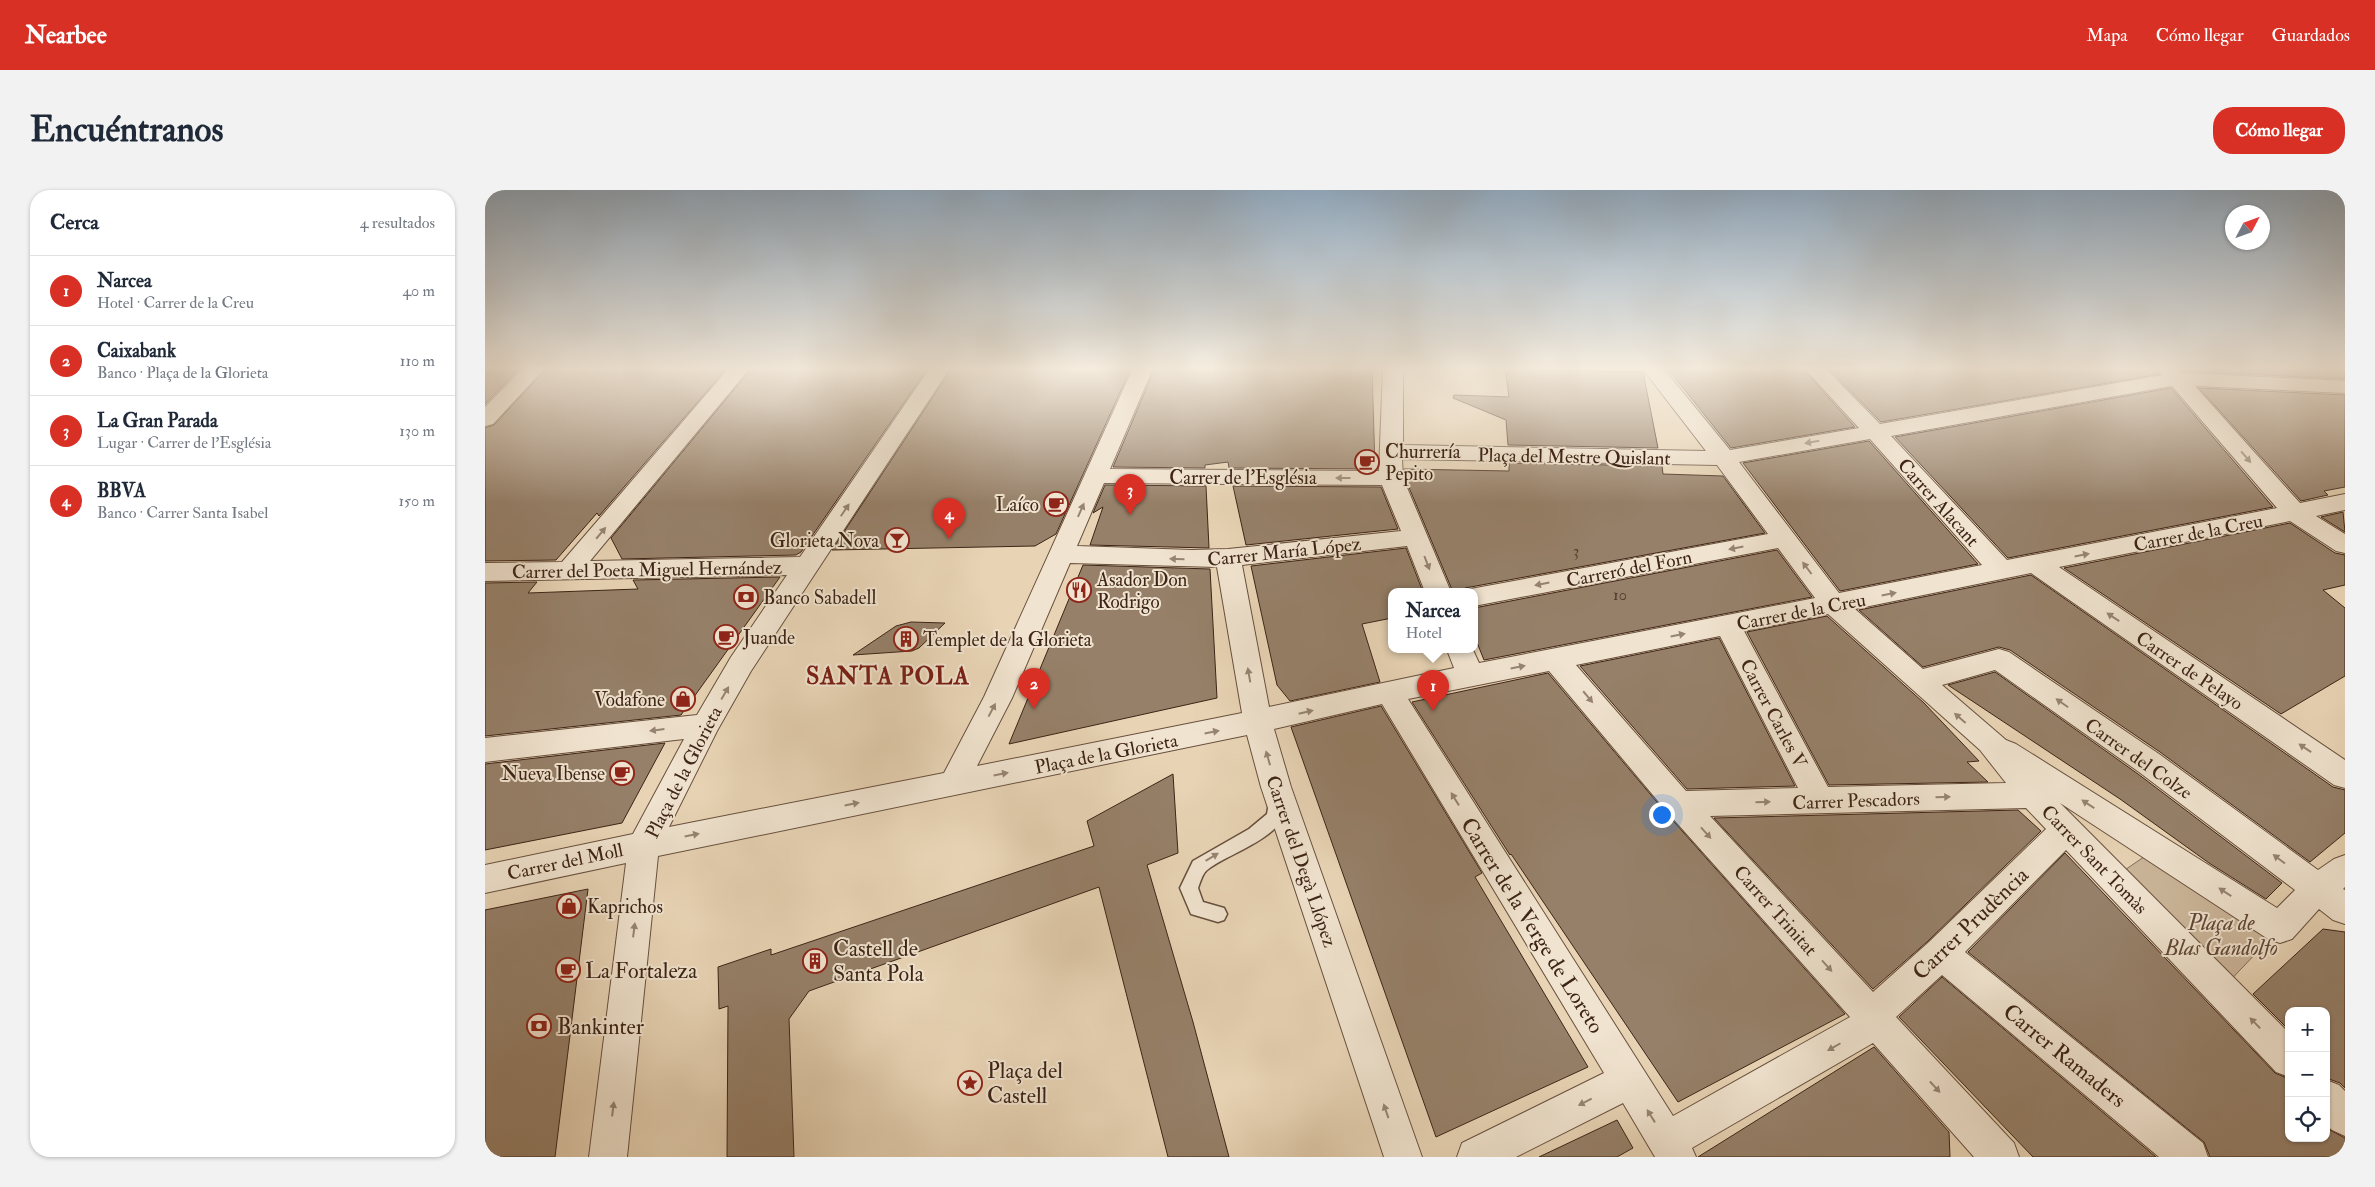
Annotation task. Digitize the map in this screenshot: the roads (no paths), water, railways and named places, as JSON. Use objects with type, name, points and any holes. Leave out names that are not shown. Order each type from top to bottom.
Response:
[{"type":"street","points":[[569,570],[702,413]]},
{"type":"street","name":"Plaça de la Glorieta","points":[[644,844],[706,725],[741,664],[809,566],[910,413]]},
{"type":"street","points":[[953,784],[998,698],[1123,413]]},
{"type":"street","points":[[1392,413],[1391,478],[1437,588]]},
{"type":"street","points":[[1688,413],[1724,458]]},
{"type":"street","name":"Carrer Alacant","points":[[1858,413],[2002,571]]},
{"type":"street","name":"Plaça del Mestre Quislant","points":[[1392,452],[1724,458],[1968,413]]},
{"type":"street","points":[[2207,413],[2295,513],[2345,545]]},
{"type":"street","name":"Carrer Sant Tomàs","points":[[1724,458],[1834,605],[1989,742],[2033,795],[2066,830],[2285,1055]]},
{"type":"street","name":"Carrer de l'Església","points":[[1095,476],[1391,478]]},
{"type":"street","name":"Carrer de la Creu","points":[[1258,722],[1389,692],[2345,502]]},
{"type":"street","name":"Carrer María López","points":[[1061,554],[1192,559],[1228,558],[1417,537]]},
{"type":"street","name":"Carreró del Forn","points":[[1478,596],[1784,539]]},
{"type":"street","name":"Carrer del Degà Llópez","points":[[1228,558],[1258,722],[1276,787],[1403,1157]]},
{"type":"street","name":"Carrer de Pelayo","points":[[2036,564],[2345,776]]},
{"type":"street","name":"Carrer del Poeta Miguel Hernández","points":[[485,572],[809,566]]},
{"type":"street","name":"Carrer Carles V","points":[[1728,626],[1820,801]]},
{"type":"street","points":[[1462,653],[1471,676]]},
{"type":"street","name":"Carrer Trinitat","points":[[1556,660],[1679,804],[2000,1157]]},
{"type":"street","name":"Carrer del Colze","points":[[1918,681],[1999,660],[2149,763],[2345,909]]},
{"type":"street","name":"Carrer de la Verge de Loreto","points":[[1389,692],[1672,1149]]},
{"type":"street","name":"Plaça de la Glorieta","points":[[644,844],[1258,722]]},
{"type":"street","points":[[485,750],[706,725]]},
{"type":"street","name":"Carrer Sant Tomàs","points":[[1989,742],[2031,766],[2280,928],[2318,888]]},
{"type":"street","name":"Carrer Pescadors","points":[[1679,804],[2033,795]]},
{"type":"street","name":"Carrer Prudència","points":[[1672,1149],[1874,1019],[2066,830]]},
{"type":"street","points":[[608,1157],[644,844]]},
{"type":"street","name":"Carrer del Moll","points":[[485,879],[644,844]]},
{"type":"street","points":[[2318,888],[2345,869]]},
{"type":"street","name":"Carrer Ramaders","points":[[1941,953],[2189,1157]]},
{"type":"street","points":[[1476,1157],[1629,1080]]},
{"type":"street","points":[[2330,1102],[2345,1117]]},
{"type":"lane","points":[[1218,914],[1197,908],[1189,888],[1199,866],[1255,834],[1275,817],[1276,787]]},
{"type":"place","name":"Churrería Pepito","points":[[1367,462]]},
{"type":"place","name":"Laíco","points":[[1056,504]]},
{"type":"place","name":"La Gran Parada","points":[[1130,515]]},
{"type":"place","name":"BBVA","points":[[949,539]]},
{"type":"place","name":"Glorieta Nova","points":[[897,540]]},
{"type":"place","name":"Asador Don Rodrigo","points":[[1079,590]]},
{"type":"place","name":"Banco Sabadell","points":[[746,597]]},
{"type":"place","name":"Juande","points":[[726,637]]},
{"type":"place","name":"Templet de la Glorieta","points":[[906,639]]},
{"type":"place","name":"Vodafone","points":[[683,699]]},
{"type":"place","name":"Caixabank","points":[[1034,709]]},
{"type":"place","name":"Narcea","points":[[1433,711]]},
{"type":"place","name":"Nueva Ibense","points":[[622,773]]},
{"type":"place","name":"Kaprichos","points":[[569,906]]},
{"type":"place","name":"Castell de Santa Pola","points":[[815,961]]},
{"type":"place","name":"La Fortaleza","points":[[568,970]]},
{"type":"place","name":"Bankinter","points":[[539,1026]]},
{"type":"place","name":"Plaça del Castell","points":[[970,1083]]},
{"type":"district","name":"SANTA POLA","points":[[888,676]]},
{"type":"park label","name":"Plaça de Blas Gandolfo","points":[[2221,934]]}]
